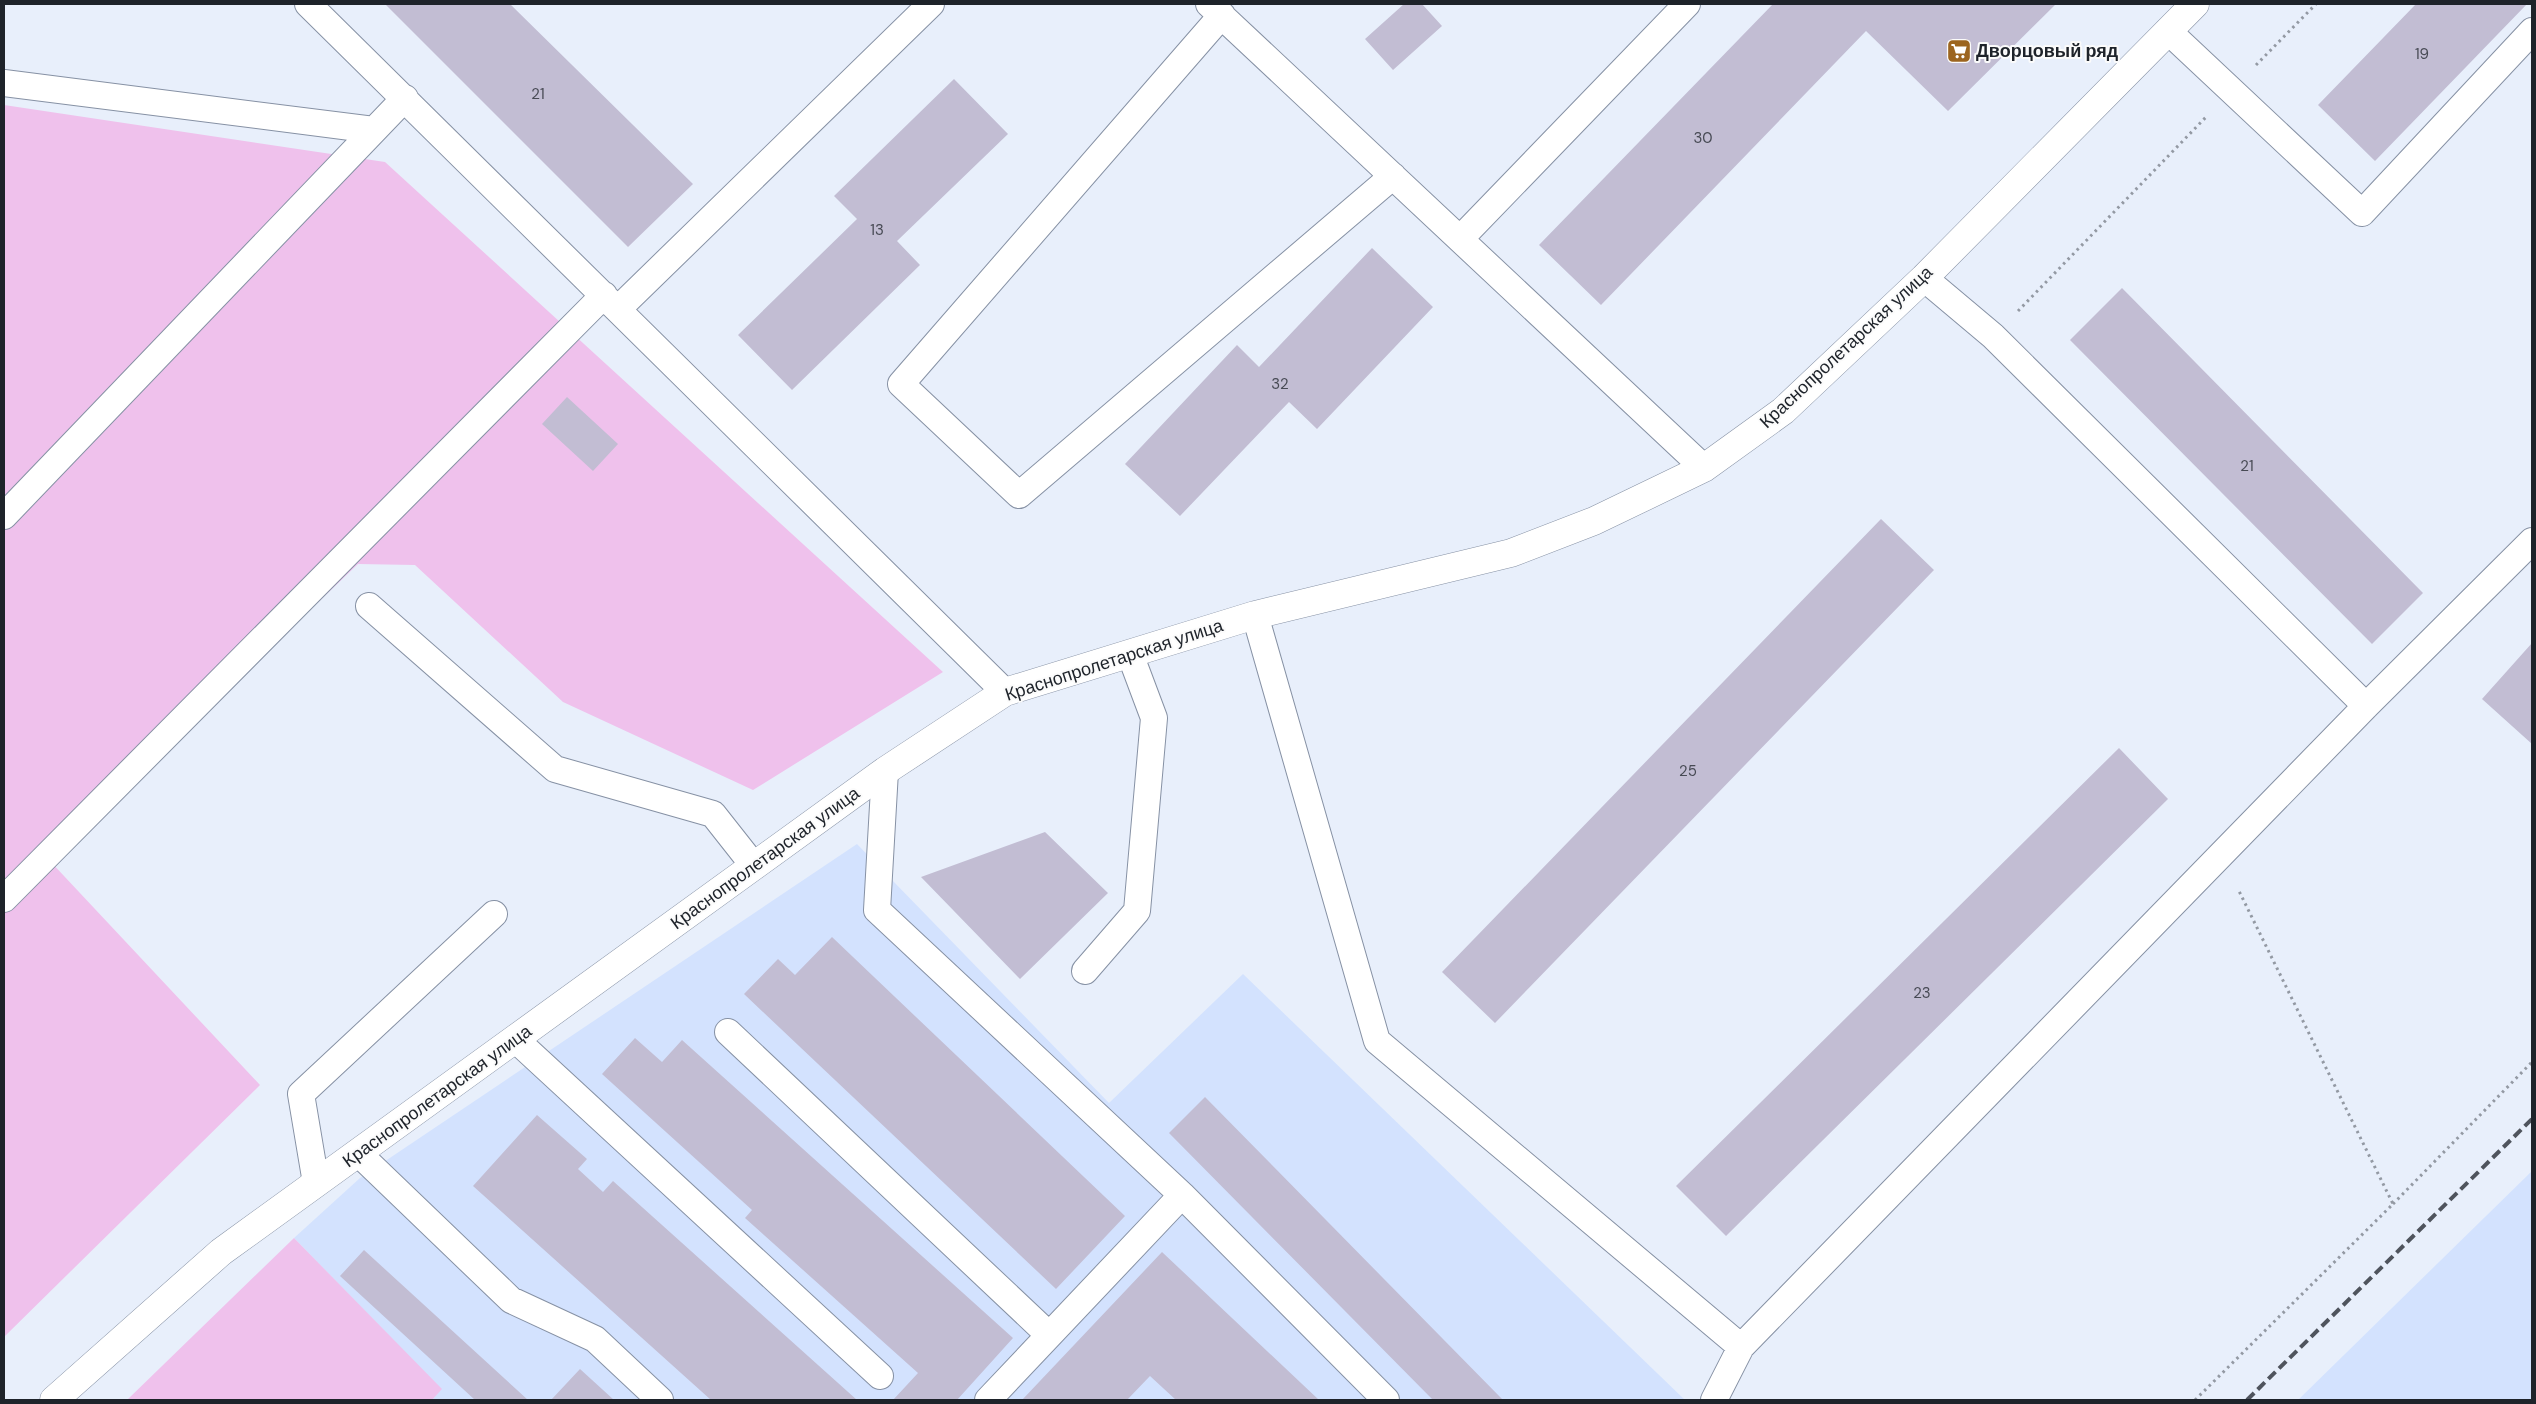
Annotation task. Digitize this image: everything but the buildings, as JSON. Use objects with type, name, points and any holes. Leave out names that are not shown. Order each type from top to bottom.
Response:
[{"type":"street","name":"Краснопролетарская улица","points":[[54,1400],[221,1252],[885,770],[1005,692],[1255,614],[1510,553],[1594,521],[1704,468],[1783,411],[1924,278],[2195,4]]},
{"type":"lane","points":[[308,4],[1005,692]]},
{"type":"lane","points":[[4,899],[611,302],[931,4]]},
{"type":"lane","points":[[1460,239],[1687,4]]},
{"type":"lane","points":[[1394,176],[1019,495],[901,384],[1216,10],[1394,176],[1704,468]]},
{"type":"lane","points":[[2168,31],[2362,213],[2532,31]]},
{"type":"lane","points":[[4,83],[374,130]]},
{"type":"lane","points":[[4,516],[405,98]]},
{"type":"lane","points":[[1924,278],[1993,336],[2366,706]]},
{"type":"lane","points":[[1714,1400],[1742,1347],[2366,706],[2532,541]]},
{"type":"lane","points":[[369,606],[554,768],[714,814],[754,866]]},
{"type":"lane","points":[[1255,614],[1377,1041],[1742,1347]]},
{"type":"lane","points":[[1085,971],[1137,912],[1154,718],[1130,654]]},
{"type":"lane","points":[[885,770],[877,910],[1182,1196],[1386,1400]]},
{"type":"lane","points":[[316,1183],[301,1094],[494,914]]},
{"type":"lane","points":[[728,1032],[1049,1335]]},
{"type":"lane","points":[[515,1039],[880,1376]]},
{"type":"lane","points":[[358,1153],[511,1300],[595,1339],[660,1400]]},
{"type":"lane","points":[[988,1400],[1182,1196]]},
{"type":"path","points":[[1993,336],[2316,4]]},
{"type":"path","points":[[2221,854],[2393,1204]]},
{"type":"path","points":[[2195,1400],[2393,1204],[2532,1062]]},
{"type":"shaded area","points":[[4,105],[385,162],[943,672],[753,790],[563,702],[415,565],[358,564],[49,860],[260,1085],[4,1337]]},
{"type":"shaded area","points":[[857,844],[1109,1103],[1243,974],[1685,1400],[432,1400],[441,1389],[294,1238],[360,1178]]},
{"type":"shaded area","points":[[2532,1171],[2532,1400],[2298,1400]]},
{"type":"shaded area","points":[[294,1238],[442,1389],[432,1400],[127,1400]]},
{"type":"railway","points":[[2247,1400],[2532,1119]]},
{"type":"place","name":"Дворцовый ряд","points":[[1959,51]]}]
